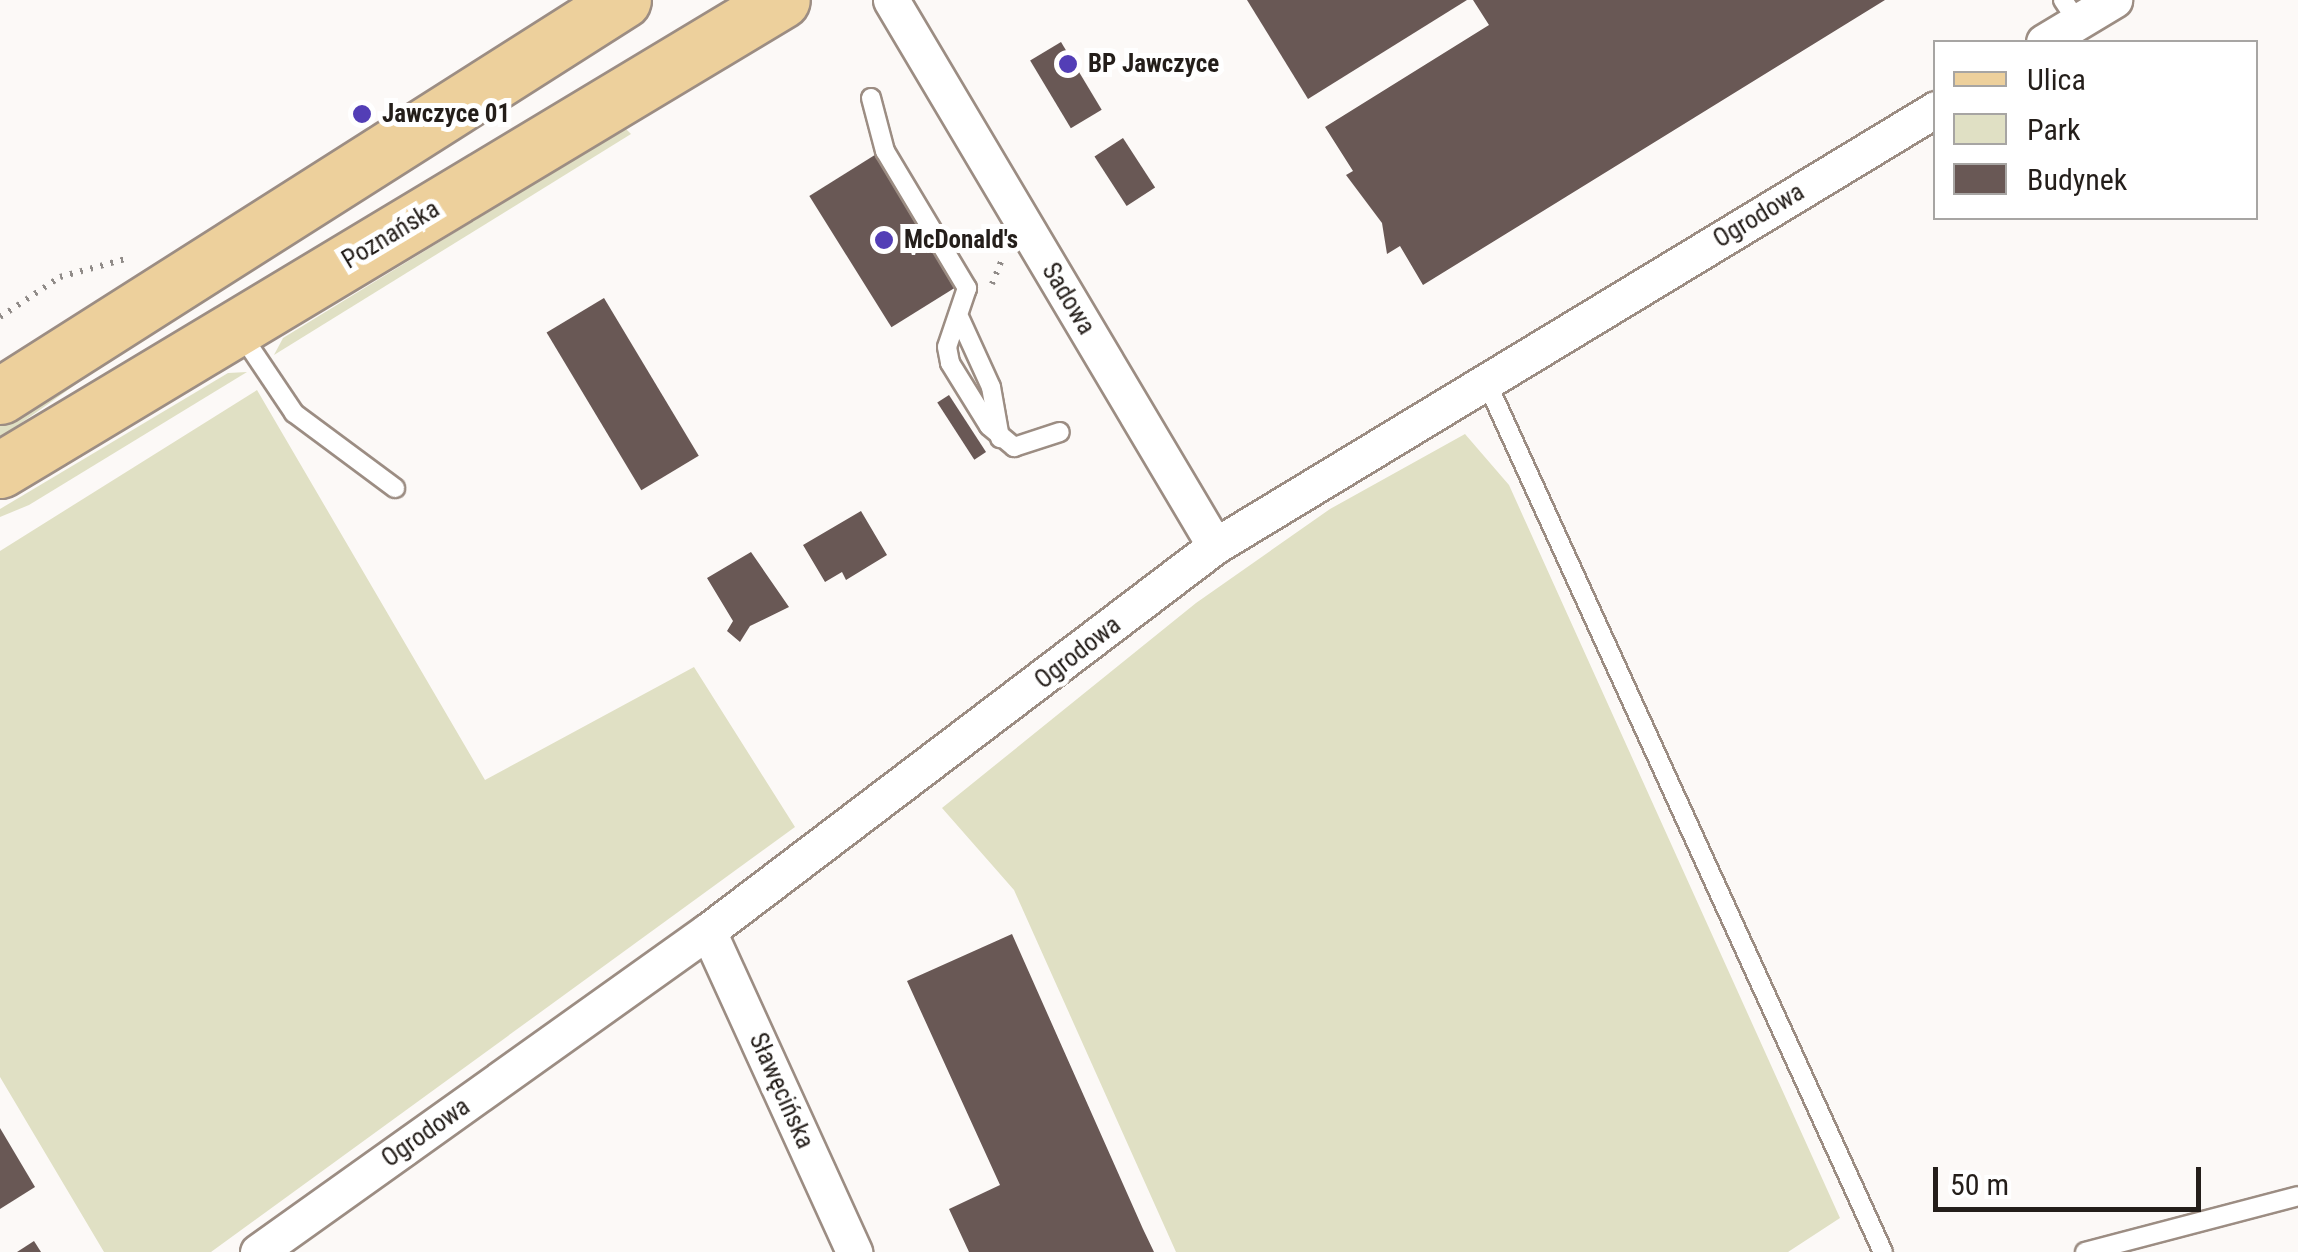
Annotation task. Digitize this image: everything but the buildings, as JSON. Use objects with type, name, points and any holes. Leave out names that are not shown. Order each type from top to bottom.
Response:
[{"type":"main road","points":[[0,396],[623,0]]},
{"type":"main road","name":"Poznańska","points":[[0,470],[782,0]]},
{"type":"street","name":"Sadowa","points":[[891,0],[1215,546]]},
{"type":"street","points":[[2046,40],[2070,11],[2114,0]]},
{"type":"street","name":"Ogrodowa","points":[[258,1252],[708,930],[1215,546],[1933,110]]},
{"type":"street","name":"Sławęcińska","points":[[708,930],[854,1252]]},
{"type":"lane","points":[[871,98],[885,151],[964,278],[960,319],[947,348],[950,363],[1000,438],[1030,447],[1060,432]]},
{"type":"lane","points":[[238,328],[294,412],[395,488]]},
{"type":"lane","points":[[1486,381],[1883,1252]]},
{"type":"lane","points":[[2085,1252],[2298,1196]]},
{"type":"green space","points":[[625,128],[631,134],[274,355],[283,338]]},
{"type":"green space","points":[[90,364],[99,368],[0,438],[0,419]]},
{"type":"green space","points":[[247,372],[29,505],[0,517],[0,509],[228,373]]},
{"type":"green space","points":[[257,390],[485,780],[694,667],[795,827],[211,1252],[104,1252],[0,1077],[0,551]]},
{"type":"green space","points":[[1465,434],[1509,485],[1840,1218],[1788,1252],[1176,1252],[1014,890],[942,808],[1196,603],[1330,509]]},
{"type":"place","name":"BP Jawczyce","points":[[1068,64]]},
{"type":"place","name":"Jawczyce 01","points":[[362,114]]},
{"type":"place","name":"McDonald's","points":[[884,240]]}]
